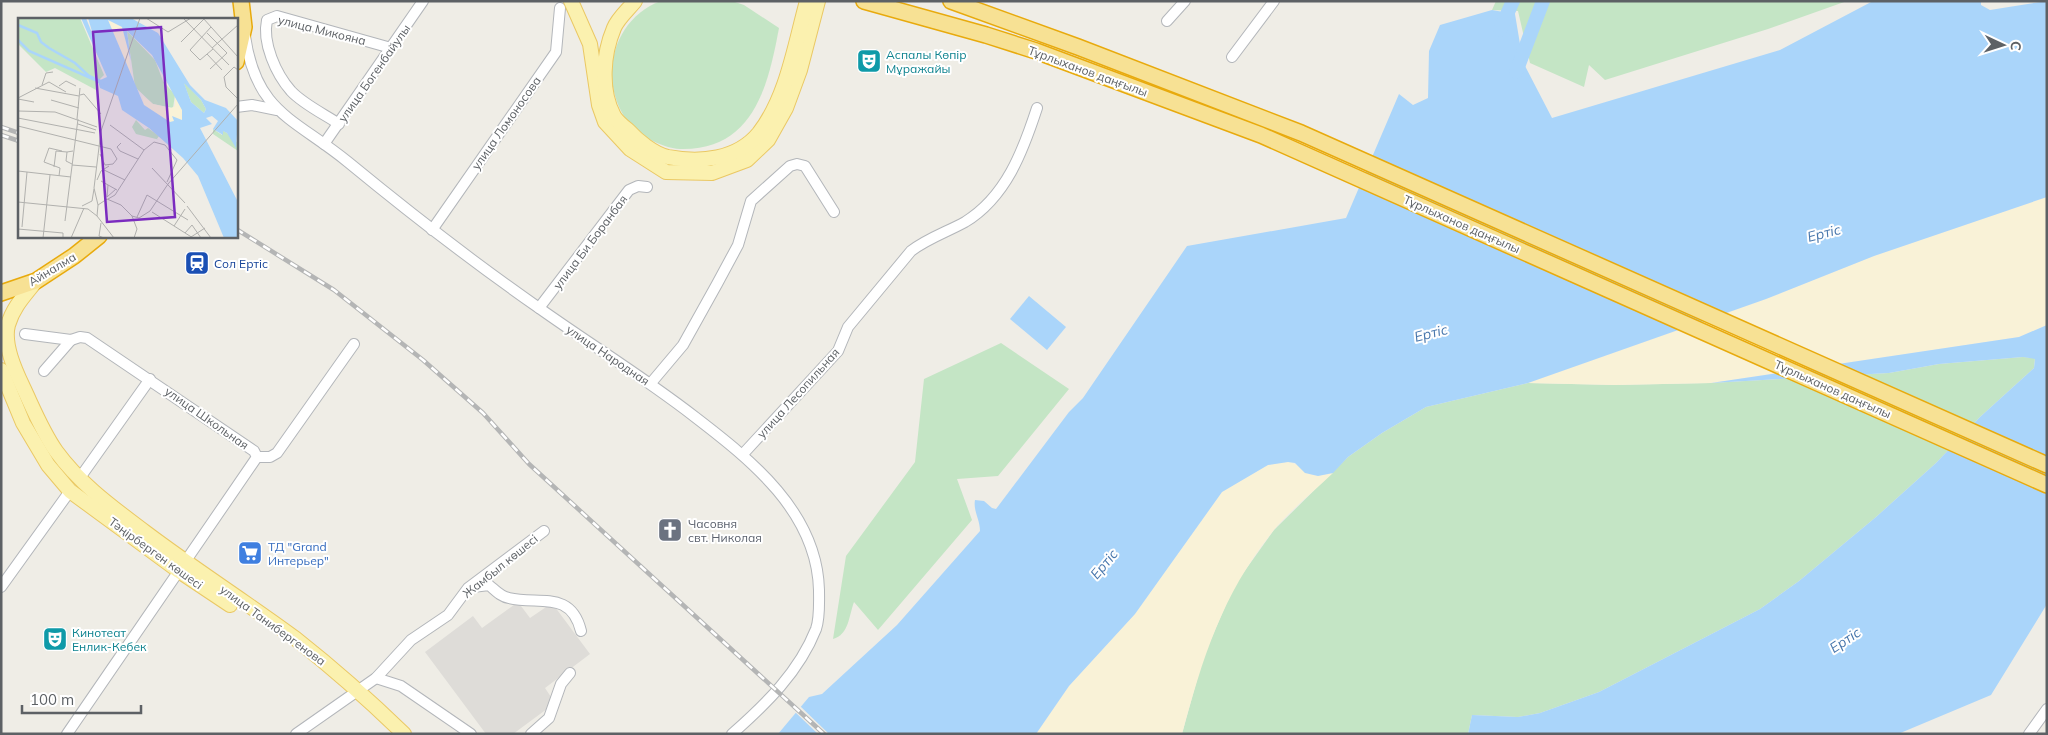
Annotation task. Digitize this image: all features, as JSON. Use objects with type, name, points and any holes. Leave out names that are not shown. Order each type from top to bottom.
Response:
[{"type":"highway","points":[[238,53],[244,27],[241,1]]},
{"type":"highway","name":"Тұрлыханов даңғылы","points":[[864,1],[986,35],[1110,78],[1261,136],[2047,485]]},
{"type":"highway","name":"Тұрлыханов даңғылы","points":[[951,1],[970,5],[1301,133],[2047,465]]},
{"type":"highway","name":"Айналма","points":[[1,293],[36,281],[74,256],[96,238]]},
{"type":"main road","points":[[635,1],[615,26],[605,55],[605,122],[630,150],[666,172],[712,173],[746,160],[768,140],[786,108],[800,70],[818,1]]},
{"type":"main road","points":[[566,5],[590,44],[604,103],[615,117],[638,141],[667,157],[713,160],[740,150],[759,133],[775,103],[789,66],[807,1]]},
{"type":"main road","name":"Тәңірберген көшесі","points":[[36,281],[15,306],[8,327],[10,349],[15,370],[36,416],[55,450],[80,479],[100,499],[182,566]]},
{"type":"main road","name":"Тәңірберген көшесі","points":[[1,370],[23,423],[48,465],[70,491],[182,566]]},
{"type":"main road","name":"улица Танибергенова","points":[[182,566],[295,639],[360,691],[404,734]]},
{"type":"street","name":"улица Богенбайулы","points":[[324,144],[423,1]]},
{"type":"street","points":[[1167,20],[1185,1]]},
{"type":"street","points":[[1232,57],[1274,1]]},
{"type":"street","name":"улица Ломоносова","points":[[432,230],[556,52],[566,5]]},
{"type":"street","name":"улица Микояна","points":[[339,124],[292,92],[280,74],[267,42],[265,29],[267,20],[277,16],[391,48]]},
{"type":"street","name":"улица Народная","points":[[244,27],[253,74],[261,91],[277,110],[324,144],[432,230],[539,308],[651,383],[743,454],[775,487],[809,541],[818,570],[817,627],[785,683],[732,734]]},
{"type":"street","points":[[238,107],[252,105],[277,110]]},
{"type":"street","name":"улица Лесопильная","points":[[743,454],[838,351],[848,327],[911,251],[922,242],[978,214],[994,199],[1023,150],[1037,108]]},
{"type":"street","points":[[651,383],[683,345],[712,293],[738,245],[751,201],[790,166],[797,164],[804,166],[834,212]]},
{"type":"street","name":"улица Би Боранбая","points":[[539,308],[629,190],[638,186],[647,187]]},
{"type":"street","name":"улица Школьная","points":[[25,334],[71,340],[80,337],[87,338],[254,451],[257,457],[67,734]]},
{"type":"street","points":[[44,370],[71,340]]},
{"type":"street","points":[[257,457],[270,457],[277,453],[354,344]]},
{"type":"street","points":[[80,479],[150,379]]},
{"type":"street","points":[[1,587],[70,491]]},
{"type":"street","name":"Жамбыл көшесі","points":[[296,734],[376,678],[411,640],[448,615],[468,588],[544,531]]},
{"type":"street","points":[[468,588],[480,584],[489,585],[508,598],[555,601],[563,604],[576,617],[581,630]]},
{"type":"street","points":[[531,734],[549,718],[561,684],[570,673]]},
{"type":"street","points":[[376,678],[401,686],[471,734]]},
{"type":"street","points":[[2029,734],[2047,709]]},
{"type":"shaded area","points":[[518,602],[530,618],[552,603],[590,654],[545,688],[555,703],[513,734],[486,734],[425,652],[473,616],[482,628]]},
{"type":"green space","points":[[661,1],[732,1],[744,5],[779,28],[769,72],[753,111],[741,127],[725,139],[705,147],[673,148],[649,139],[630,124],[617,102],[612,67],[615,50],[622,34],[632,21],[645,9]]},
{"type":"green space","points":[[1496,1],[1847,1],[1768,29],[1605,80],[1589,65],[1584,87],[1530,63],[1518,11],[1492,10]]},
{"type":"green space","points":[[1001,343],[1069,389],[998,476],[957,479],[972,520],[878,630],[854,602],[848,624],[838,637],[833,639],[846,556],[915,462],[924,379]]},
{"type":"green space","points":[[2023,357],[2035,358],[2034,368],[1980,417],[1936,463],[1876,517],[1799,581],[1760,609],[1599,692],[1540,713],[1518,717],[1472,715],[1468,734],[1182,734],[1203,658],[1234,586],[1274,530],[1348,457],[1382,433],[1426,407],[1528,383],[1615,385],[1711,383],[1889,373],[1939,364]]},
{"type":"sand","points":[[2047,197],[2047,325],[2019,337],[1711,383],[1615,385],[1528,383],[1766,299],[1874,256]]},
{"type":"sand","points":[[1288,462],[1311,474],[1323,475],[1333,473],[1280,523],[1255,555],[1240,579],[1216,628],[1198,679],[1182,734],[1036,734],[1069,686],[1135,614],[1222,492],[1268,465]]},
{"type":"water","name":"Ертіс","points":[[1873,1],[1981,1],[1981,5],[1990,10],[2047,1],[2047,197],[1874,256],[1766,299],[1528,383],[1426,407],[1382,433],[1348,457],[1333,473],[1318,476],[1305,473],[1295,463],[1288,462],[1268,465],[1222,492],[1135,614],[1069,686],[1036,734],[778,734],[809,697],[822,694],[897,625],[980,531],[975,500],[984,501],[996,509],[1069,412],[1083,398],[1187,246],[1346,218],[1399,94],[1413,105],[1428,98],[1429,51],[1440,25],[1492,10],[1515,14],[1523,62],[1552,118],[1780,50]]},
{"type":"water","points":[[1029,296],[1066,327],[1047,350],[1010,319]]},
{"type":"water","name":"Ертіс","points":[[2047,325],[2047,604],[1991,695],[1898,734],[1468,734],[1472,715],[1518,717],[1540,713],[1599,692],[1760,609],[1799,581],[1876,517],[1936,463],[1980,417],[2034,368],[2035,359],[2023,357],[1939,364],[1889,373],[1711,383],[2019,337]]},
{"type":"pier","points":[[799,705],[829,734],[818,734],[794,711]]},
{"type":"waterway","points":[[1500,30],[1513,1]]},
{"type":"waterway","points":[[1516,72],[1543,1]]},
{"type":"railway","points":[[1,127],[18,133]]},
{"type":"railway","points":[[1,135],[18,141]]},
{"type":"railway","points":[[238,230],[334,290],[423,360],[483,413],[529,464],[824,734]]},
{"type":"place","name":"Аспалы Көпір Мұражайы","points":[[869,61]]},
{"type":"place","name":"Сол Ертіс","points":[[197,263]]},
{"type":"place","name":"Часовня свт. Николая","points":[[670,530]]},
{"type":"place","name":"ТД \"Grand Интерьер\"","points":[[250,553]]},
{"type":"place","name":"Кинотеат Енлик-Кебек","points":[[55,639]]}]
